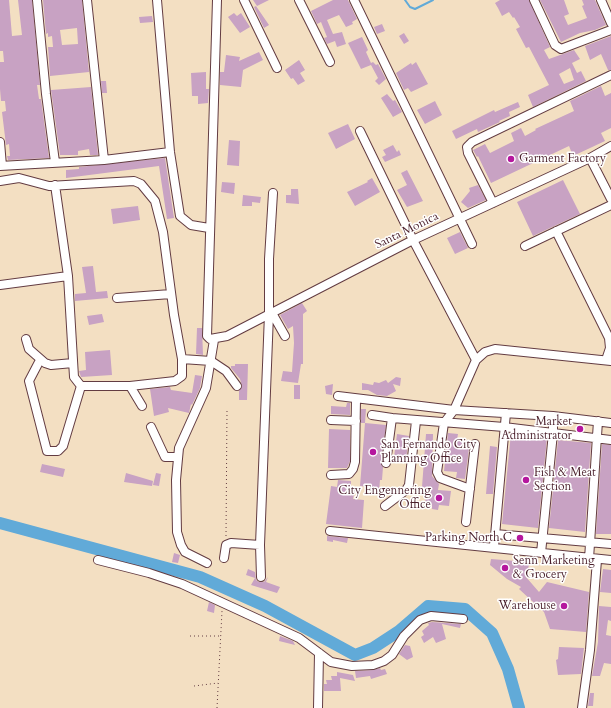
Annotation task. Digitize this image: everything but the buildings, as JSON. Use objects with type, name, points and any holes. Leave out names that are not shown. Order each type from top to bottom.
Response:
[{"type":"street","points":[[37,0],[46,94],[55,162]]},
{"type":"street","points":[[87,0],[104,160]]},
{"type":"street","points":[[156,0],[170,152],[180,216],[191,225],[209,228]]},
{"type":"street","points":[[206,563],[185,552],[178,536],[176,480],[179,448],[206,388],[214,340],[207,336],[209,228],[217,0]]},
{"type":"street","points":[[244,0],[277,68]]},
{"type":"street","points":[[299,0],[330,62]]},
{"type":"street","points":[[354,0],[472,244]]},
{"type":"street","points":[[534,0],[555,45],[561,49],[611,30]]},
{"type":"street","points":[[601,0],[611,23]]},
{"type":"street","points":[[493,203],[468,153],[467,146],[472,142],[611,75]]},
{"type":"street","points":[[360,131],[412,240],[476,360]]},
{"type":"street","points":[[0,142],[1,166],[104,160],[170,152]]},
{"type":"street","name":"Santa Monica","points":[[214,340],[227,336],[412,240],[590,158],[611,146]]},
{"type":"street","points":[[590,158],[611,199]]},
{"type":"street","points":[[0,181],[19,178],[55,186],[134,180],[141,184],[155,200],[163,232],[171,294],[182,359],[182,376],[179,380],[130,386],[81,386]]},
{"type":"street","points":[[55,186],[68,276],[74,377],[81,386]]},
{"type":"street","points":[[261,577],[260,545],[271,313],[268,279],[273,193]]},
{"type":"street","points":[[525,246],[611,205]]},
{"type":"street","points":[[470,489],[440,478],[437,472],[444,423],[454,410],[476,360],[485,352],[495,349],[608,360],[610,348],[609,338],[604,325],[556,231]]},
{"type":"street","points":[[0,285],[68,276]]},
{"type":"street","points":[[117,298],[171,294]]},
{"type":"street","points":[[271,313],[285,336]]},
{"type":"street","points":[[26,339],[29,349],[40,360],[51,365],[73,363]]},
{"type":"street","points":[[182,359],[211,361],[226,371],[237,386]]},
{"type":"street","points":[[40,360],[29,381],[47,451],[58,452],[63,446],[81,386]]},
{"type":"street","points":[[130,386],[142,406]]},
{"type":"street","points":[[338,396],[454,410],[553,416],[611,423]]},
{"type":"street","points":[[331,474],[349,474],[353,469],[355,462],[356,399]]},
{"type":"street","points":[[494,547],[506,413]]},
{"type":"street","points":[[372,415],[416,421],[504,427],[611,440]]},
{"type":"street","points":[[541,553],[553,433],[553,416]]},
{"type":"street","points":[[386,463],[392,418]]},
{"type":"street","points":[[331,420],[356,421]]},
{"type":"street","points":[[385,506],[406,490],[409,485],[416,421]]},
{"type":"street","points":[[582,708],[590,650],[593,559],[590,542],[598,421]]},
{"type":"street","points":[[151,427],[165,457],[177,457]]},
{"type":"street","points":[[466,522],[475,444]]},
{"type":"street","points":[[330,531],[611,560]]},
{"type":"street","points":[[495,534],[611,544]]},
{"type":"street","points":[[224,558],[226,545],[231,543],[260,545]]},
{"type":"street","points":[[98,560],[149,573],[223,601],[299,638],[331,662],[352,666],[373,665],[384,661],[392,655],[404,636],[420,620],[431,616],[463,618]]},
{"type":"street","points":[[318,708],[319,654]]},
{"type":"path","points":[[226,545],[227,410]]},
{"type":"path","points":[[217,708],[223,601]]},
{"type":"path","points":[[190,636],[220,636]]},
{"type":"path","points":[[194,686],[219,683]]},
{"type":"waterway","points":[[405,0],[410,7],[415,9],[433,0]]},
{"type":"waterway","points":[[0,523],[200,577],[265,606],[355,655],[373,648],[399,631],[428,606],[465,609],[492,633],[508,669],[519,708]]},
{"type":"place","name":"Garment Factory","points":[[511,159]]},
{"type":"place","name":"Market Administrator","points":[[580,429]]},
{"type":"place","name":"San Fernando City Planning Office","points":[[373,452]]},
{"type":"place","name":"Fish & Meat Section","points":[[526,480]]},
{"type":"place","name":"City Engennering Office","points":[[439,498]]},
{"type":"place","name":"Parking North C","points":[[520,538]]},
{"type":"place","name":"Senn Marketing & Grocery","points":[[505,568]]},
{"type":"place","name":"Warehouse","points":[[564,606]]}]
